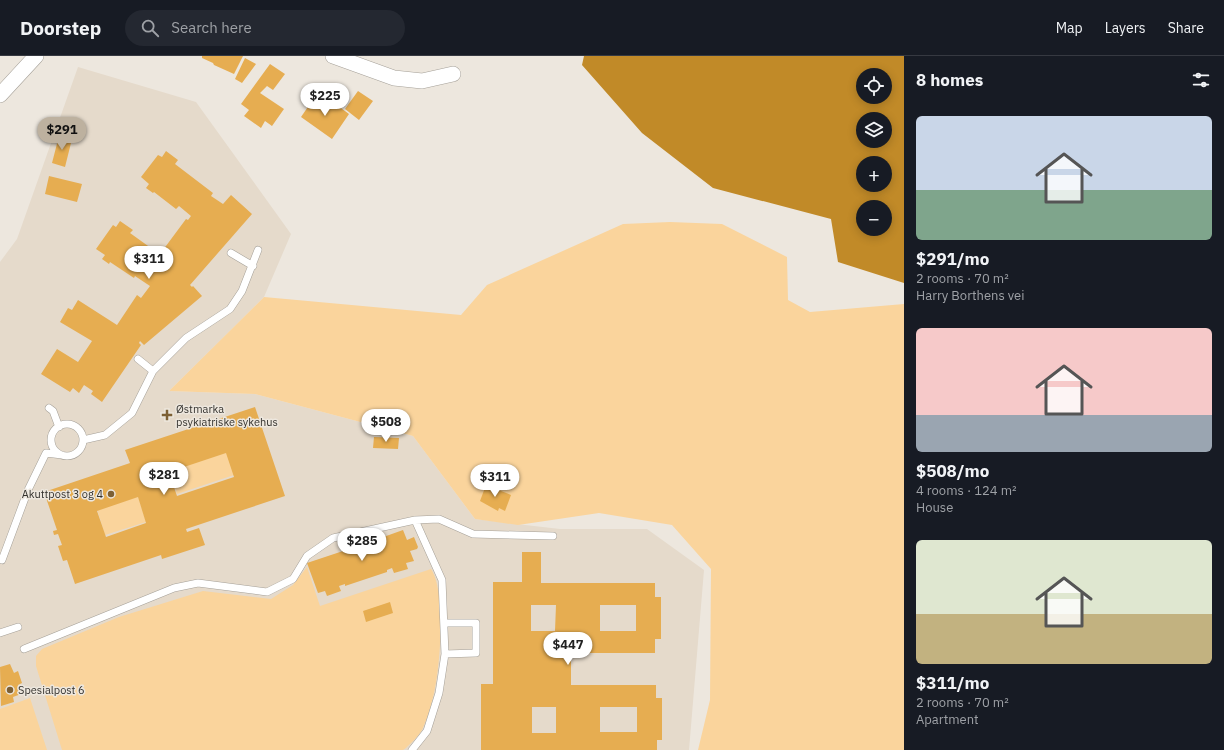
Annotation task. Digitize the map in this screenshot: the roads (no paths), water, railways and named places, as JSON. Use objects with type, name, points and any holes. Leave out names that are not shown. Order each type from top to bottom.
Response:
[{"type":"street","points":[[0,95],[36,56]]},
{"type":"street","points":[[333,56],[394,78],[422,81],[453,74]]},
{"type":"lane","points":[[83,440],[106,435],[132,413],[153,371],[186,338],[230,309],[242,291],[258,250]]},
{"type":"lane","points":[[231,253],[253,266]]},
{"type":"lane","points":[[138,360],[153,371]]},
{"type":"lane","points":[[48,408],[53,411],[59,427]]},
{"type":"lane","points":[[2,560],[28,490],[46,453],[62,455],[72,456],[82,445],[82,435],[76,427],[67,424],[55,430],[51,439],[54,449],[62,455]]},
{"type":"lane","points":[[24,649],[174,588],[198,583],[267,592],[293,579],[307,556],[333,538],[415,520],[439,519],[473,534],[553,536]]},
{"type":"lane","points":[[412,750],[427,731],[439,693],[445,654],[442,580],[415,520]]},
{"type":"lane","points":[[444,623],[476,623],[476,653],[445,654]]},
{"type":"lane","points":[[0,633],[18,627]]},
{"type":"place","name":"Østmarka psykiatriske sykehus","points":[[167,415]]},
{"type":"place","name":"Akuttpost 3 og 4","points":[[111,494]]},
{"type":"place","name":"Spesialpost 6","points":[[10,690]]}]
